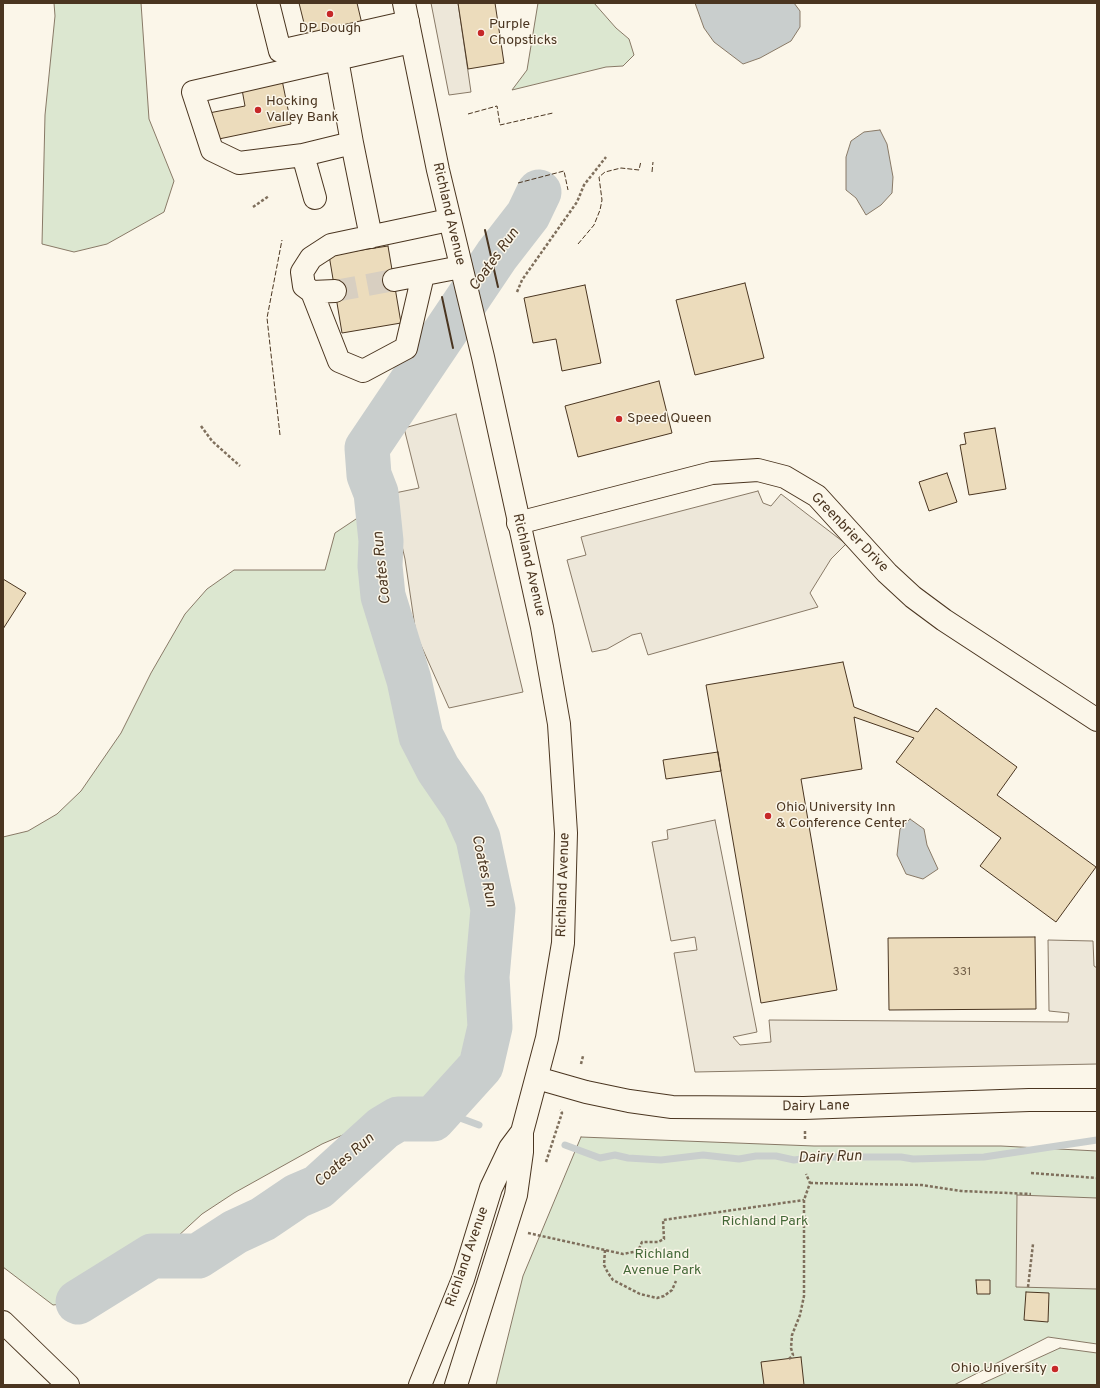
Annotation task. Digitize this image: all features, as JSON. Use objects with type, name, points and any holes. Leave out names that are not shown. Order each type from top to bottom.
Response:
[{"type":"main road","points":[[268,3],[280,51],[408,22]]},
{"type":"main road","points":[[352,143],[303,155],[239,163],[212,150],[193,92],[337,59],[408,22]]},
{"type":"main road","name":"Richland Avenue","points":[[408,22],[449,220],[474,318],[551,674],[559,724],[566,833],[563,943],[547,1038],[538,1078],[522,1132],[522,1152],[516,1195],[456,1385]]},
{"type":"main road","points":[[337,59],[371,237]]},
{"type":"main road","points":[[303,155],[315,198]]},
{"type":"main road","points":[[423,275],[406,348],[363,371],[339,361],[312,292],[304,286],[302,272],[311,258],[331,245],[449,220]]},
{"type":"main road","points":[[394,280],[461,267]]},
{"type":"main road","points":[[312,292],[335,291]]},
{"type":"main road","name":"Greenbrier Drive","points":[[518,523],[712,473],[758,470],[785,477],[817,496],[913,598],[944,620],[1097,720]]},
{"type":"main road","name":"Dairy Lane","points":[[538,1078],[586,1092],[672,1108],[804,1108],[1029,1100],[1097,1100]]},
{"type":"main road","name":"Richland Avenue","points":[[420,1385],[463,1279],[492,1188],[510,1148],[522,1132]]},
{"type":"main road","points":[[3,1322],[68,1385]]},
{"type":"path","points":[[517,292],[522,280],[577,202],[584,185],[606,157]]},
{"type":"path","points":[[253,206],[269,196]]},
{"type":"path","points":[[201,426],[212,441],[240,466]]},
{"type":"path","points":[[581,1064],[583,1056]]},
{"type":"path","points":[[1031,1173],[1097,1178]]},
{"type":"path","points":[[789,1359],[793,1355],[791,1348],[792,1335],[800,1315],[804,1296],[804,1200],[810,1183],[806,1174]]},
{"type":"path","points":[[810,1183],[922,1185],[961,1191],[1031,1194]]},
{"type":"path","points":[[638,1251],[642,1242],[658,1242],[664,1239],[663,1220],[804,1200]]},
{"type":"path","points":[[522,1232],[623,1254],[646,1250]]},
{"type":"path","points":[[1028,1287],[1033,1244]]},
{"type":"path","points":[[606,1250],[604,1265],[608,1274],[613,1280],[640,1294],[657,1298],[664,1296],[672,1290],[676,1280]]},
{"type":"green space","points":[[54,3],[141,3],[149,119],[174,181],[164,212],[107,244],[74,252],[42,244],[45,115],[55,16]]},
{"type":"green space","points":[[538,3],[594,3],[616,28],[629,39],[634,55],[623,66],[606,67],[512,90],[527,70]]},
{"type":"green space","points":[[362,515],[394,524],[394,556],[386,587],[403,633],[412,697],[416,712],[436,756],[480,822],[494,861],[497,880],[499,920],[498,1017],[494,1058],[475,1085],[447,1102],[416,1115],[383,1122],[352,1131],[322,1144],[234,1193],[202,1214],[177,1237],[88,1301],[53,1305],[3,1267],[3,837],[28,831],[57,814],[81,791],[121,733],[151,673],[185,614],[207,589],[234,570],[325,570],[335,533]]},
{"type":"green space","name":"Richland Avenue Park","points":[[581,1137],[814,1146],[1001,1146],[1097,1151],[1097,1344],[1048,1337],[954,1385],[496,1385],[523,1276]]},
{"type":"green space","name":"Ohio University","points":[[1060,1348],[1097,1353],[1097,1385],[979,1385]]},
{"type":"shaded area","points":[[431,3],[458,3],[471,92],[449,95]]},
{"type":"shaded area","points":[[695,3],[794,3],[800,11],[800,27],[791,41],[760,58],[743,64],[714,42],[704,28]]},
{"type":"shaded area","points":[[880,130],[887,144],[893,177],[892,193],[881,205],[866,215],[856,198],[846,190],[846,157],[851,141],[864,132]]},
{"type":"shaded area","points":[[456,414],[523,692],[449,708],[416,634],[405,559],[390,494],[419,488],[404,428]]},
{"type":"shaded area","points":[[758,491],[763,503],[771,506],[781,494],[846,544],[831,559],[810,593],[818,607],[648,655],[641,633],[632,635],[607,649],[592,652],[567,560],[586,555],[581,537]]},
{"type":"shaded area","points":[[910,819],[924,829],[927,845],[938,869],[923,879],[906,874],[897,855],[900,829]]},
{"type":"shaded area","points":[[715,820],[757,1032],[733,1037],[740,1045],[771,1042],[769,1020],[1068,1022],[1069,1013],[1049,1011],[1048,940],[1093,941],[1094,966],[1097,968],[1097,1064],[695,1072],[674,953],[697,950],[695,937],[671,941],[652,842],[668,839],[667,830]]},
{"type":"shaded area","points":[[1017,1195],[1097,1198],[1097,1289],[1016,1287]]},
{"type":"building","name":"DP Dough","points":[[299,3],[357,3],[362,24],[307,35]]},
{"type":"building","name":"Purple Chopsticks","points":[[458,3],[495,3],[504,63],[468,69]]},
{"type":"building","name":"Hocking Valley Bank","points":[[281,75],[291,124],[214,140],[209,113],[245,106],[241,84]]},
{"type":"building","points":[[388,246],[401,323],[342,333],[329,255]]},
{"type":"building","points":[[745,283],[764,358],[695,375],[676,300]]},
{"type":"building","points":[[585,285],[601,363],[562,371],[556,339],[533,343],[524,298]]},
{"type":"building","name":"Speed Queen","points":[[659,381],[672,433],[578,457],[565,406]]},
{"type":"building","points":[[995,428],[1006,489],[969,495],[960,445],[966,444],[964,433]]},
{"type":"building","points":[[947,473],[957,502],[929,511],[919,482]]},
{"type":"building","points":[[3,579],[26,593],[3,629]]},
{"type":"building","name":"Ohio University Inn & Conference Center","points":[[843,662],[854,707],[918,732],[936,708],[1017,767],[997,795],[1096,867],[1056,922],[980,866],[1001,838],[896,762],[914,738],[854,717],[862,769],[801,779],[837,990],[761,1003],[706,685]]},
{"type":"building","points":[[718,752],[721,771],[666,779],[663,760]]},
{"type":"building","points":[[1035,937],[1036,1009],[889,1010],[888,938]]},
{"type":"building","points":[[976,1280],[990,1280],[990,1294],[977,1294]]},
{"type":"building","points":[[1026,1292],[1049,1293],[1048,1322],[1024,1320]]},
{"type":"building","points":[[801,1357],[804,1385],[764,1385],[761,1362]]},
{"type":"waterway","name":"Coates Run","points":[[78,1302],[152,1256],[198,1256],[235,1232],[263,1219],[297,1196],[318,1187],[383,1128],[398,1119],[433,1119],[481,1066],[490,1027],[487,977],[493,909],[478,838],[464,807],[438,769],[421,736],[409,680],[383,596],[380,566],[381,541],[376,493],[369,475],[367,448],[497,255],[528,215],[539,192]]},
{"type":"waterway","name":"Dairy Run","points":[[441,1111],[479,1125]]},
{"type":"waterway","name":"Dairy Run","points":[[565,1145],[600,1158],[615,1155],[628,1158],[661,1160],[703,1155],[739,1159],[756,1156],[776,1156],[794,1160],[817,1157],[901,1157],[913,1159],[984,1157],[1097,1140]]},
{"type":"tunnel","points":[[335,291],[394,280]]},
{"type":"fence","points":[[468,114],[497,106],[500,125],[553,113]]},
{"type":"fence","points":[[578,244],[594,225],[600,210],[602,200],[599,177],[605,172],[621,168],[639,170],[641,161]]},
{"type":"fence","points":[[652,172],[653,162]]},
{"type":"fence","points":[[518,183],[564,171],[568,190]]},
{"type":"fence","points":[[280,435],[267,318],[282,240]]},
{"type":"wall","points":[[485,230],[498,287]]},
{"type":"wall","points":[[442,297],[453,348]]},
{"type":"place","name":"DP Dough","points":[[330,14]]},
{"type":"place","name":"Purple Chopsticks","points":[[481,33]]},
{"type":"place","name":"Hocking Valley Bank","points":[[258,110]]},
{"type":"place","name":"Speed Queen","points":[[619,419]]},
{"type":"place","name":"Ohio University Inn & Conference Center","points":[[768,816]]},
{"type":"place","name":"Ohio University","points":[[1055,1369]]},
{"type":"park label","name":"Richland Park","points":[[765,1222]]}]
